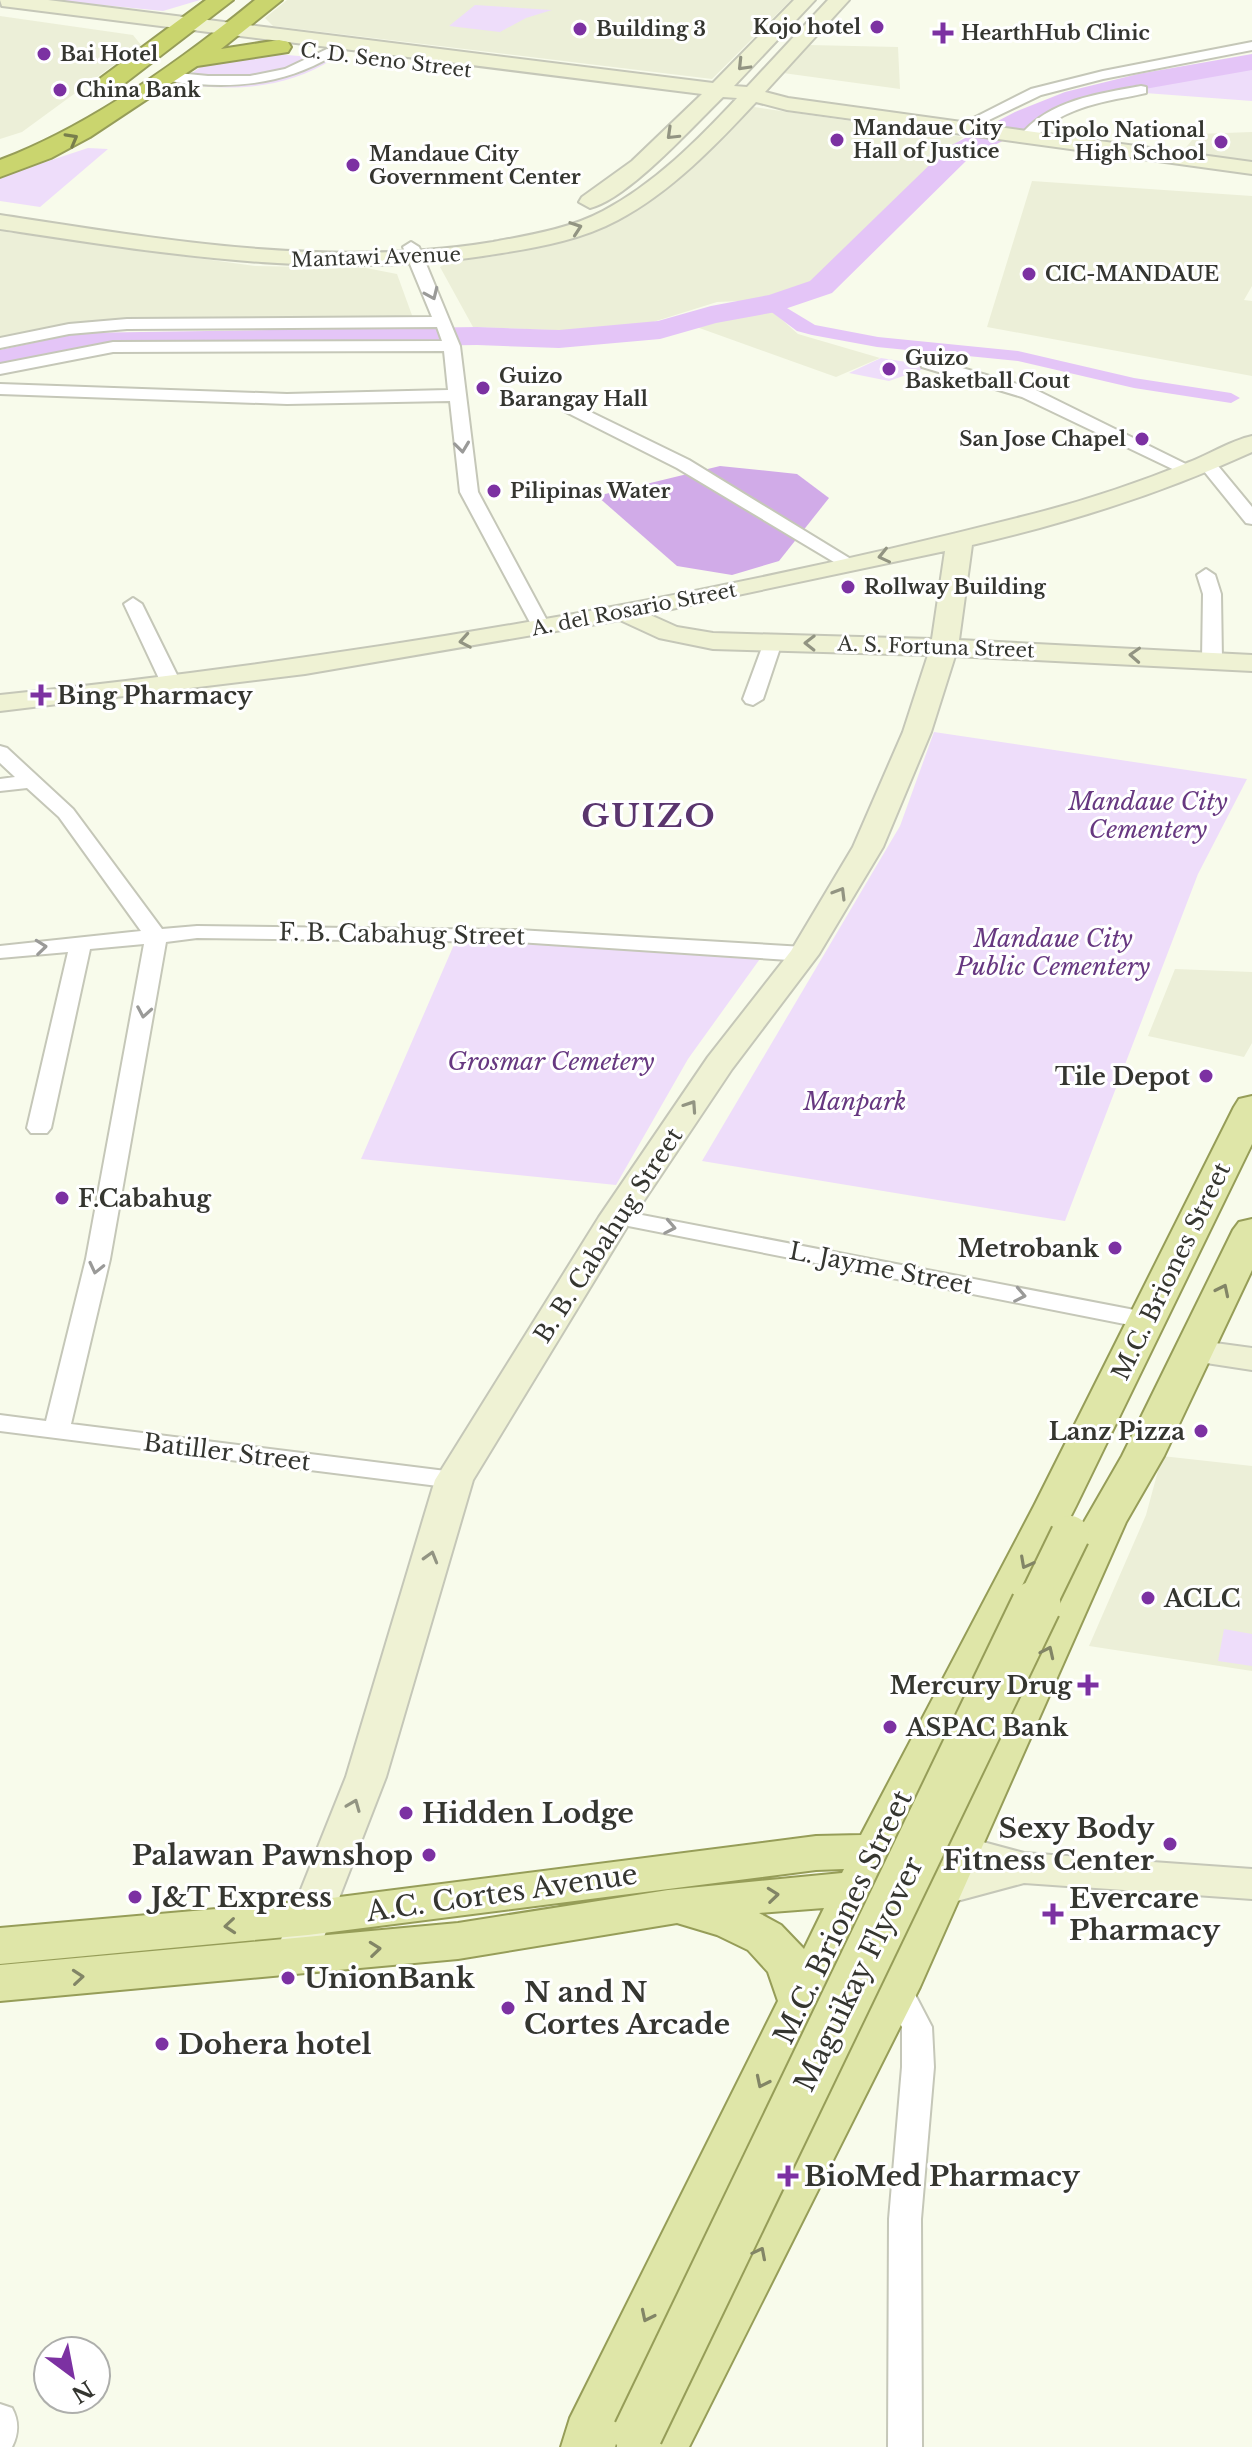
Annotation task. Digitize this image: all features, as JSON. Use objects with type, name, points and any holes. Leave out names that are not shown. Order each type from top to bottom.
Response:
[{"type":"highway","points":[[0,169],[66,143],[226,35],[270,0]]},
{"type":"highway","points":[[141,24],[218,2]]},
{"type":"highway","points":[[0,150],[63,119],[218,2]]},
{"type":"highway","points":[[141,24],[173,34]]},
{"type":"highway","points":[[177,69],[279,47]]},
{"type":"main road","name":"M.C. Briones Street","points":[[629,2444],[603,2405],[910,1781],[1055,1506],[1252,1107]]},
{"type":"main road","points":[[629,2444],[896,1987],[1105,1522],[1143,1456],[1252,1230]]},
{"type":"main road","name":"M.C. Briones Street","points":[[1075,1525],[1111,1393]]},
{"type":"main road","points":[[1075,1525],[1163,1410]]},
{"type":"main road","name":"Maguikay Flyover","points":[[629,2444],[1075,1525]]},
{"type":"main road","points":[[768,1858],[817,1844],[851,1829],[910,1781],[934,1802],[957,1805],[971,1801],[981,1793]]},
{"type":"main road","name":"A.C. Cortes Avenue","points":[[1,1979],[302,1937],[768,1858],[867,1869],[949,1870]]},
{"type":"main road","name":"A.C. Cortes Avenue","points":[[302,1937],[458,1941],[668,1907],[867,1869]]},
{"type":"main road","points":[[668,1907],[720,1918],[759,1934],[781,1950],[791,1963],[802,2000]]},
{"type":"street","name":"C. D. Seno Street","points":[[2,0],[141,24],[173,34],[226,35],[524,71],[1252,168]]},
{"type":"street","name":"Mantawi Avenue","points":[[0,208],[262,247],[414,253],[517,228],[589,202],[617,185],[714,95],[805,0]]},
{"type":"street","name":"Mantawi Avenue","points":[[0,222],[247,258],[302,262],[490,250],[538,240],[618,212],[672,173],[839,0]]},
{"type":"street","name":"C. D. Seno Street","points":[[0,10],[141,24]]},
{"type":"street","name":"C. D. Seno Street","points":[[226,35],[279,47],[327,53],[524,71]]},
{"type":"street","points":[[967,129],[1036,92],[1103,75],[1252,46]]},
{"type":"street","points":[[177,69],[217,82],[258,80],[301,69],[327,53]]},
{"type":"street","points":[[1018,136],[1086,101],[1141,90]]},
{"type":"street","points":[[414,253],[449,335],[469,492],[542,628]]},
{"type":"street","points":[[0,343],[69,329],[127,324],[449,335]]},
{"type":"street","points":[[0,369],[113,347],[449,335]]},
{"type":"street","points":[[928,363],[1028,393],[1199,468],[1252,519]]},
{"type":"street","points":[[0,389],[297,399],[458,395]]},
{"type":"street","points":[[570,407],[683,464],[850,564]]},
{"type":"street","name":"A. del Rosario Street","points":[[0,703],[172,685],[395,653],[626,612],[850,564],[1086,508],[1199,468],[1252,443]]},
{"type":"street","name":"B. B. Cabahug Street","points":[[302,1937],[366,1777],[454,1480],[616,1217],[719,1064],[804,954],[868,847],[917,732],[944,647],[960,538]]},
{"type":"street","points":[[1206,575],[1212,594],[1212,660]]},
{"type":"street","points":[[133,604],[172,685]]},
{"type":"street","name":"A. S. Fortuna Street","points":[[626,612],[654,629],[676,637],[1252,663]]},
{"type":"street","points":[[753,699],[773,642]]},
{"type":"street","points":[[0,752],[66,813],[155,935],[155,950],[98,1259],[57,1430]]},
{"type":"street","points":[[0,785],[31,781]]},
{"type":"street","name":"F. B. Cabahug Street","points":[[0,952],[155,935],[228,932],[518,936],[804,954]]},
{"type":"street","points":[[39,1128],[81,943]]},
{"type":"street","name":"L. Jayme Street","points":[[616,1217],[1145,1320]]},
{"type":"street","points":[[1193,1351],[1252,1359]]},
{"type":"street","name":"Batiller Street","points":[[0,1423],[454,1480]]},
{"type":"street","points":[[949,1870],[1024,1868],[1252,1884]]},
{"type":"street","points":[[896,1987],[917,2027],[918,2067],[905,2219],[905,2447]]},
{"type":"street","points":[[0,2418],[0,2437]]},
{"type":"shaded area","points":[[287,0],[791,0],[712,79],[273,26],[265,18]]},
{"type":"shaded area","points":[[0,16],[133,35],[141,45],[22,132],[0,139]]},
{"type":"shaded area","points":[[809,45],[898,47],[900,89],[783,73]]},
{"type":"shaded area","points":[[754,107],[963,137],[810,282],[764,300],[717,302],[653,322],[581,331],[473,327],[440,267],[451,261],[491,257],[566,240],[619,220],[659,192],[745,109]]},
{"type":"shaded area","name":"Tipolo National High School","points":[[1252,132],[1252,161],[1183,151],[1197,134]]},
{"type":"shaded area","points":[[1032,181],[1252,196],[1252,286],[1244,300],[1252,301],[1252,376],[987,327]]},
{"type":"shaded area","points":[[0,231],[255,266],[366,268],[397,274],[413,318],[71,323],[0,339]]},
{"type":"shaded area","points":[[771,310],[798,334],[880,358],[836,377],[691,325],[710,314]]},
{"type":"shaded area","points":[[720,466],[797,474],[829,498],[779,561],[732,575],[677,566],[597,496]]},
{"type":"shaded area","points":[[1175,969],[1252,972],[1252,1043],[1244,1057],[1148,1036]]},
{"type":"shaded area","points":[[1162,1456],[1252,1466],[1252,1671],[1089,1646],[1146,1515]]},
{"type":"green space","points":[[51,0],[200,0],[163,11]]},
{"type":"green space","points":[[475,5],[552,10],[526,18],[500,32],[449,26]]},
{"type":"green space","points":[[276,54],[333,59],[296,77],[258,86],[177,84],[203,65]]},
{"type":"green space","points":[[1252,67],[1252,101],[1145,93],[1138,88]]},
{"type":"green space","points":[[88,148],[108,149],[40,207],[0,201],[0,177]]},
{"type":"green space","name":"Guizo Basketball Cout","points":[[881,358],[932,366],[889,381],[849,373]]},
{"type":"green space","points":[[934,732],[1247,779],[1198,874],[1065,1221],[702,1161],[900,826]]},
{"type":"green space","name":"Grosmar Cemetery","points":[[456,940],[762,956],[688,1059],[616,1185],[361,1159]]},
{"type":"green space","points":[[1224,1629],[1252,1634],[1252,1666],[1218,1661]]},
{"type":"waterway","points":[[0,360],[78,342],[477,336],[559,339],[660,330],[711,315],[776,303],[821,287],[958,153],[1025,118],[1075,98],[1138,82],[1252,62]]},
{"type":"waterway","points":[[772,304],[812,330],[877,342],[1018,356],[1134,383],[1231,398]]},
{"type":"place","name":"Kojo hotel","points":[[877,27]]},
{"type":"place","name":"Building 3","points":[[580,29]]},
{"type":"place","name":"HearthHub Clinic","points":[[943,33]]},
{"type":"place","name":"Bai Hotel","points":[[44,54]]},
{"type":"place","name":"China Bank","points":[[60,90]]},
{"type":"place","name":"Mandaue City Hall of Justice","points":[[837,140]]},
{"type":"place","name":"Tipolo National High School","points":[[1221,142]]},
{"type":"place","name":"Mandaue City Government Center","points":[[353,165]]},
{"type":"place","name":"CIC-MANDAUE","points":[[1029,274]]},
{"type":"place","name":"Guizo Basketball Cout","points":[[889,369]]},
{"type":"place","name":"Guizo Barangay Hall","points":[[483,388]]},
{"type":"place","name":"San Jose Chapel","points":[[1142,439]]},
{"type":"place","name":"Pilipinas Water","points":[[494,491]]},
{"type":"place","name":"Rollway Building","points":[[848,587]]},
{"type":"place","name":"Bing Pharmacy","points":[[41,695]]},
{"type":"place","name":"Tile Depot","points":[[1206,1076]]},
{"type":"place","name":"F.Cabahug","points":[[62,1198]]},
{"type":"place","name":"Metrobank","points":[[1115,1248]]},
{"type":"place","name":"Lanz Pizza","points":[[1201,1431]]},
{"type":"place","name":"ACLC","points":[[1148,1598]]},
{"type":"place","name":"Mercury Drug","points":[[1088,1685]]},
{"type":"place","name":"ASPAC Bank","points":[[890,1727]]},
{"type":"place","name":"Hidden Lodge","points":[[406,1813]]},
{"type":"place","name":"Sexy Body Fitness Center","points":[[1170,1844]]},
{"type":"place","name":"Palawan Pawnshop","points":[[429,1855]]},
{"type":"place","name":"J&T Express","points":[[135,1897]]},
{"type":"place","name":"Evercare Pharmacy","points":[[1053,1914]]},
{"type":"place","name":"UnionBank","points":[[288,1978]]},
{"type":"place","name":"N and N Cortes Arcade","points":[[508,2008]]},
{"type":"place","name":"Dohera hotel","points":[[162,2044]]},
{"type":"place","name":"BioMed Pharmacy","points":[[788,2176]]},
{"type":"district","name":"GUIZO","points":[[649,816]]},
{"type":"park label","name":"Mandaue City Cementery","points":[[1148,815]]},
{"type":"park label","name":"Mandaue City Public Cementery","points":[[1053,952]]},
{"type":"park label","name":"Manpark","points":[[855,1101]]}]
